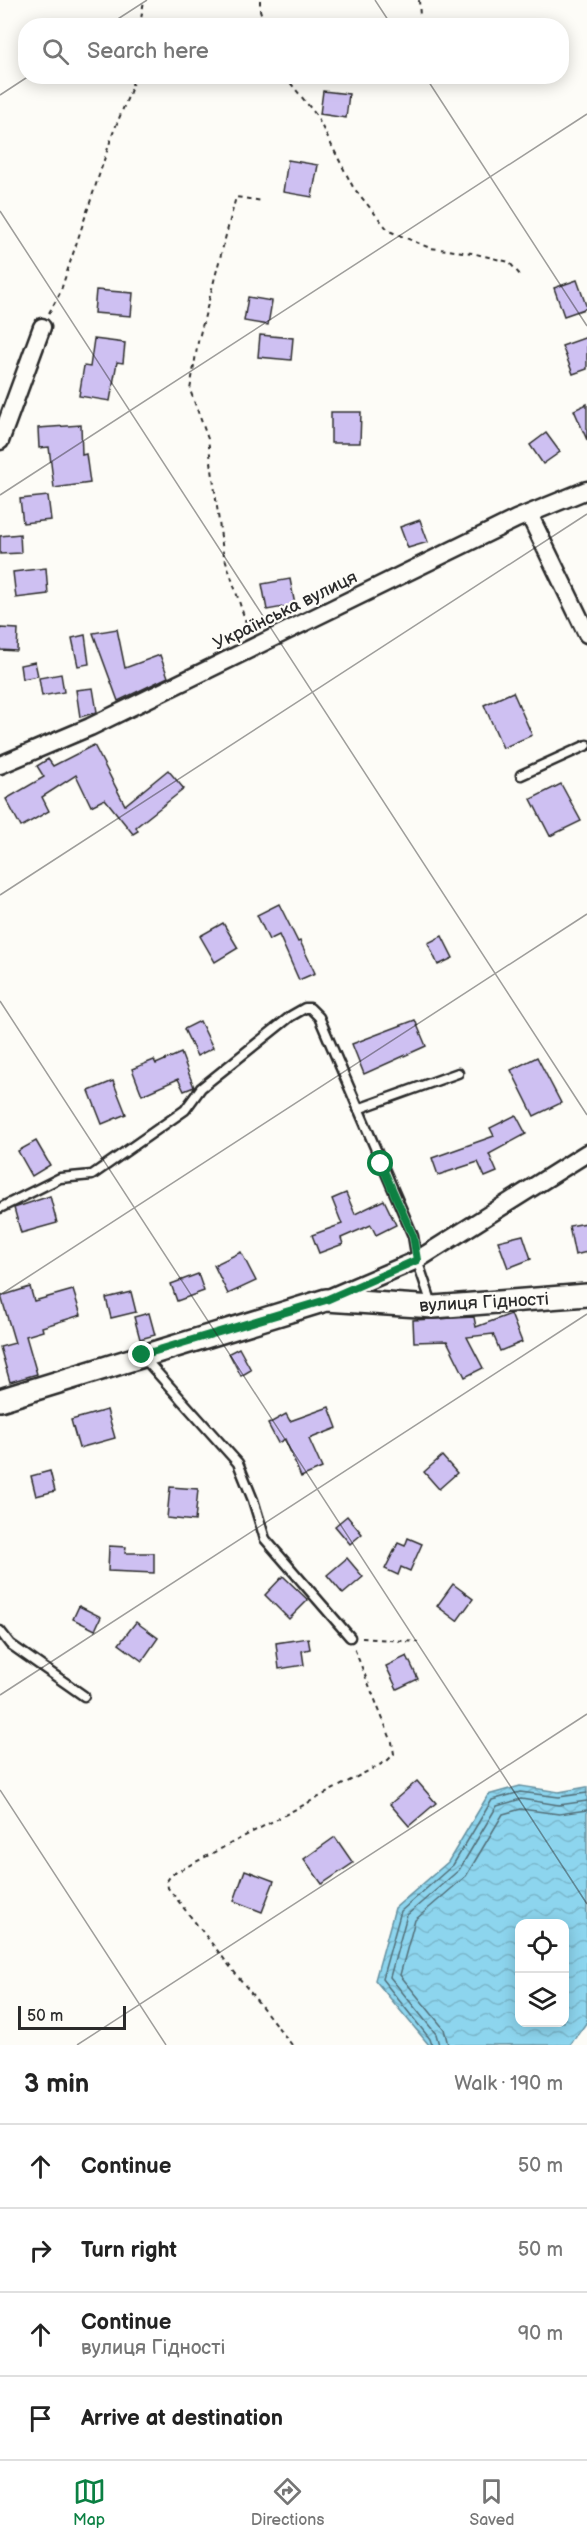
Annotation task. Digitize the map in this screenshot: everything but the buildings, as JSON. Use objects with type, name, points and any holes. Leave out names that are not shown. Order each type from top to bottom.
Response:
[{"type":"street","points":[[0,441],[42,327]]},
{"type":"street","name":"Українська вулиця","points":[[0,765],[90,727],[529,514],[587,490]]},
{"type":"street","points":[[529,514],[587,634]]},
{"type":"street","points":[[326,1300],[417,1260],[587,1154]]},
{"type":"street","name":"вулиця Гідності","points":[[0,1400],[326,1300],[434,1307],[587,1295]]},
{"type":"lane","points":[[520,775],[587,745]]},
{"type":"lane","points":[[0,1208],[60,1178],[92,1175],[185,1110],[201,1088],[305,1008],[314,1010],[413,1236],[417,1260],[434,1307]]},
{"type":"lane","points":[[358,1109],[458,1073]]},
{"type":"lane","points":[[142,1355],[238,1463],[265,1539],[350,1637]]},
{"type":"lane","points":[[0,1631],[10,1644],[84,1696]]},
{"type":"path","points":[[141,18],[144,0]]},
{"type":"path","points":[[260,0],[262,18]]},
{"type":"path","points":[[419,0],[420,17]]},
{"type":"path","points":[[42,327],[60,293],[113,133],[132,84]]},
{"type":"path","points":[[291,84],[316,115],[353,187],[389,231],[430,248],[472,253],[509,262],[521,276]]},
{"type":"path","points":[[254,646],[224,552],[208,439],[190,390],[198,342],[237,197],[263,201]]},
{"type":"path","points":[[292,2045],[168,1888],[167,1881],[171,1875],[387,1761],[394,1754],[392,1742],[350,1637],[418,1642]]},
{"type":"water","points":[[520,1786],[559,1792],[587,1787],[587,2022],[570,2045],[429,2045],[375,1980],[395,1908],[448,1862],[488,1795]]},
{"type":"route","points":[[142,1355],[326,1300],[417,1260],[413,1236],[381,1164]]}]
